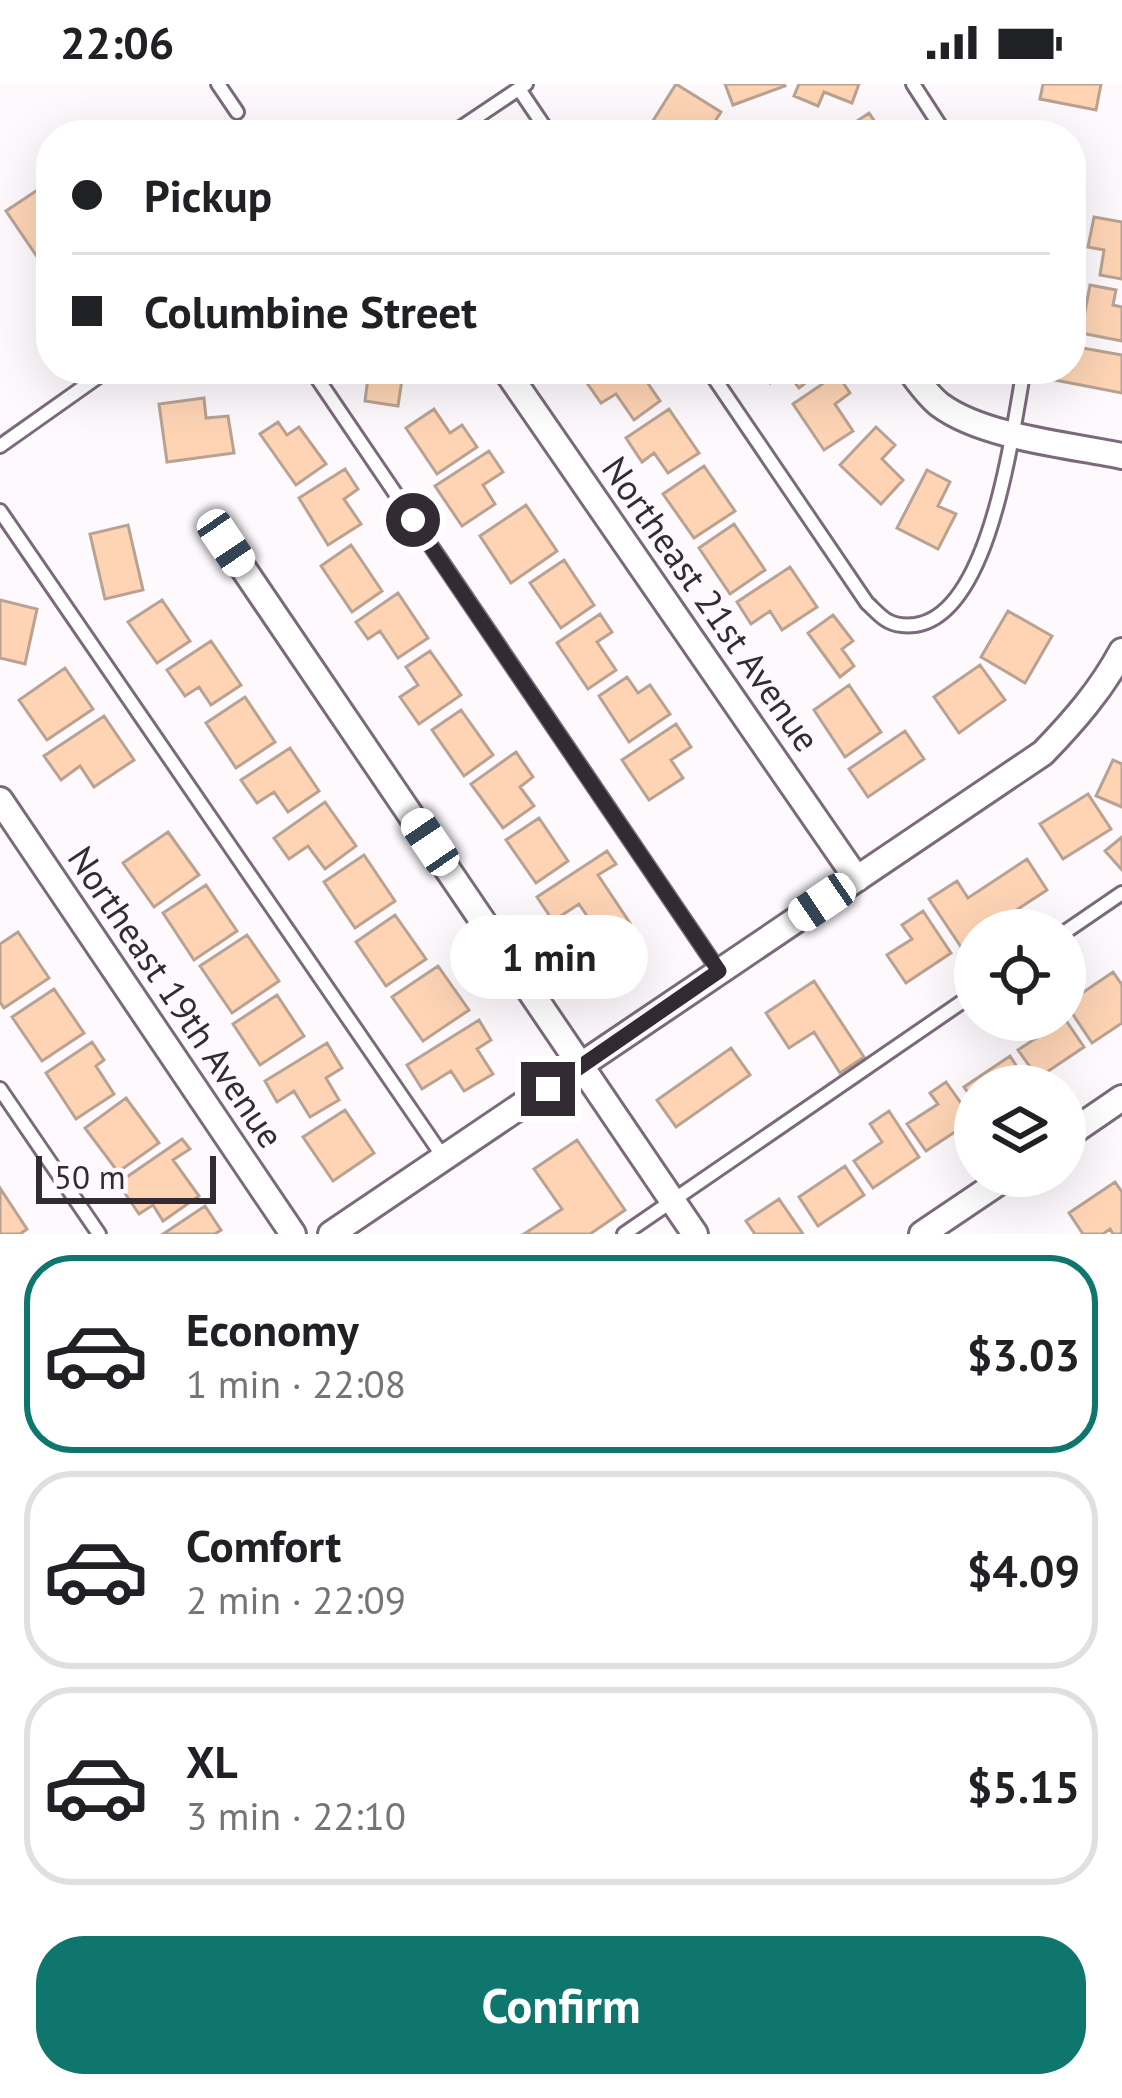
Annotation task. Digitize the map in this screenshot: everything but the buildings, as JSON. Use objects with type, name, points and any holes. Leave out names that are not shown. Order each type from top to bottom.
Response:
[{"type":"street","name":"Northeast 21st Avenue","points":[[515,384],[856,879]]},
{"type":"street","points":[[922,384],[939,404],[973,423],[1122,456]]},
{"type":"street","points":[[226,543],[695,1234]]},
{"type":"street","points":[[331,1234],[1043,753],[1106,681],[1122,651]]},
{"type":"street","name":"Northeast 19th Avenue","points":[[0,800],[293,1234]]},
{"type":"street","points":[[1086,1123],[1122,1098]]},
{"type":"street","points":[[922,1234],[976,1197]]},
{"type":"lane","points":[[218,84],[237,112]]},
{"type":"lane","points":[[913,84],[936,120]]},
{"type":"lane","points":[[472,120],[522,87],[541,120]]},
{"type":"lane","points":[[0,446],[88,384]]},
{"type":"lane","points":[[321,384],[719,971]]},
{"type":"lane","points":[[718,384],[866,603],[887,620],[904,626],[929,623],[952,605],[976,568],[993,518],[1021,384]]},
{"type":"lane","points":[[0,512],[445,1159]]},
{"type":"lane","points":[[1086,918],[1122,893]]},
{"type":"lane","points":[[624,1234],[954,1008]]},
{"type":"lane","points":[[0,1089],[99,1234]]},
{"type":"route","points":[[413,520],[719,971],[548,1089]]}]
